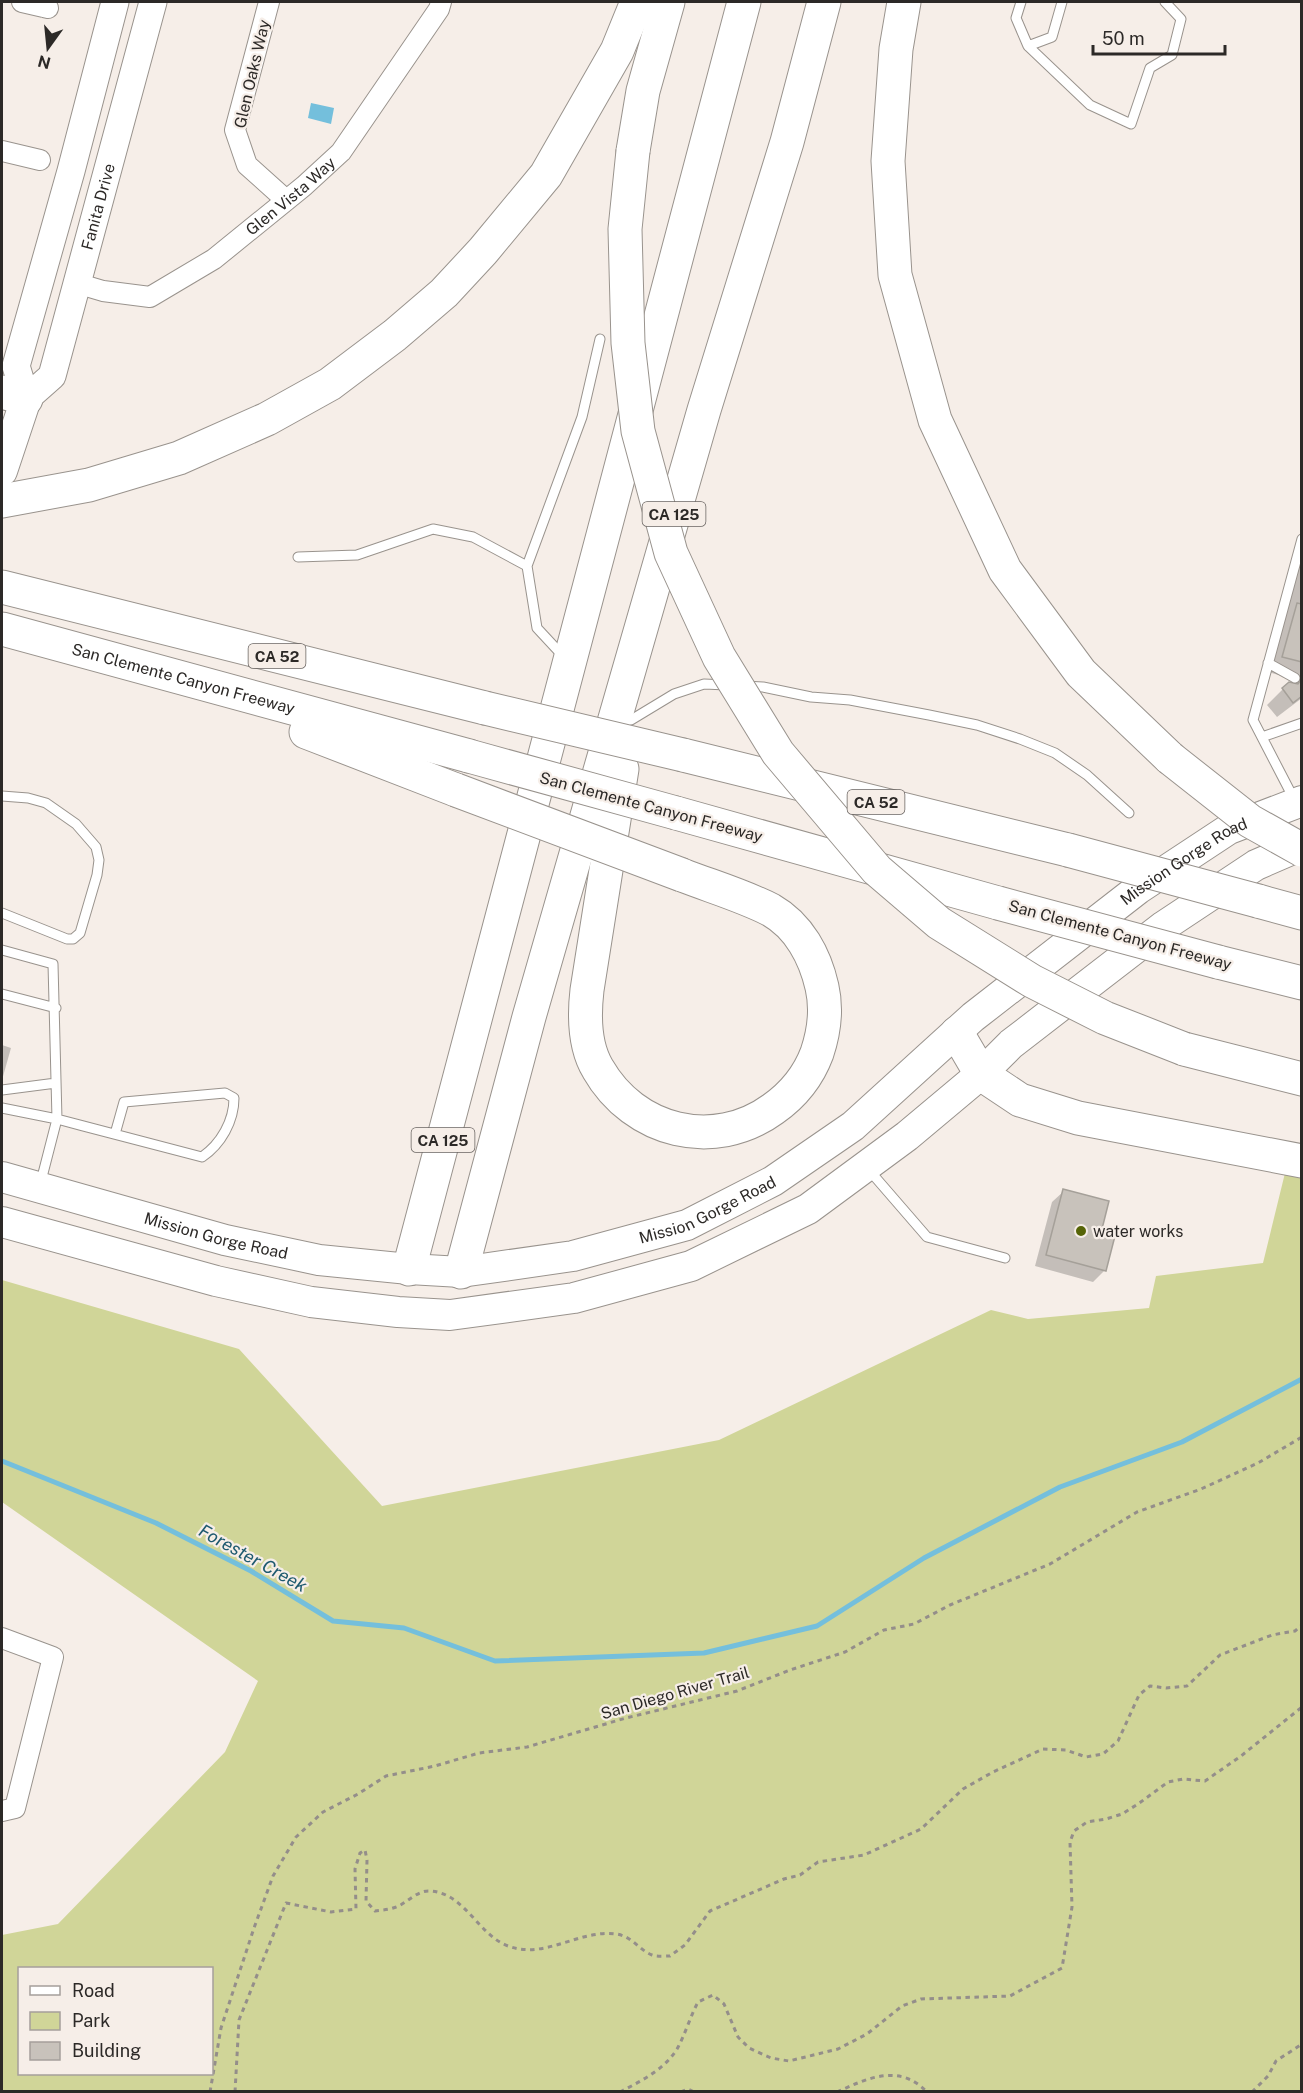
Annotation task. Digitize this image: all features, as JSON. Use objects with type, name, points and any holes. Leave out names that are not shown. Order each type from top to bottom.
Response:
[{"type":"highway","points":[[2,501],[89,485],[179,458],[267,419],[330,384],[395,335],[444,293],[483,251],[546,175],[617,51],[637,2]]},
{"type":"highway","points":[[668,2],[643,91],[633,151],[626,229],[628,344],[638,431],[671,553],[719,657],[778,753],[877,870],[939,923],[1043,986],[1105,1018],[1184,1049],[1302,1079]]},
{"type":"highway","name":"CA 125","points":[[409,1269],[744,2]]},
{"type":"highway","name":"CA 125","points":[[461,1272],[528,1017],[704,410],[787,142],[824,2]]},
{"type":"highway","points":[[904,2],[896,49],[888,161],[895,275],[935,420],[1005,570],[1080,673],[1170,758],[1250,821],[1302,850]]},
{"type":"highway","name":"CA 52","points":[[2,587],[1068,850],[1302,913]]},
{"type":"highway","points":[[140,667],[456,790],[682,875],[772,911],[799,933],[817,965],[825,999],[823,1036],[811,1069],[788,1099],[760,1119],[735,1130],[699,1133],[666,1127],[636,1111],[614,1093],[597,1068],[587,1038],[584,1015],[586,990],[630,720],[651,593]]},
{"type":"highway","name":"San Clemente Canyon Freeway","points":[[2,629],[998,903],[1302,983]]},
{"type":"highway","points":[[957,1033],[981,1074],[1020,1100],[1078,1118],[1302,1161]]},
{"type":"main road","name":"Fanita Drive","points":[[14,395],[16,366],[71,171],[115,2]]},
{"type":"main road","name":"Fanita Drive","points":[[14,395],[52,376],[153,2]]},
{"type":"main road","points":[[2,471],[14,395]]},
{"type":"main road","name":"Mission Gorge Road","points":[[2,1177],[225,1240],[319,1260],[409,1269],[461,1272],[573,1256],[687,1225],[773,1181],[853,1126],[973,1017],[1138,889],[1229,829],[1299,802]]},
{"type":"main road","points":[[2,1222],[216,1281],[311,1302],[398,1312],[450,1315],[574,1298],[691,1266],[808,1209],[907,1136],[981,1074],[1011,1044],[1164,926],[1256,865],[1302,845]]},
{"type":"main road","points":[[2,1203],[22,1208],[33,1206],[39,1187]]},
{"type":"main road","name":"CA 125","points":[[398,1312],[409,1269]]},
{"type":"main road","name":"CA 125","points":[[450,1315],[461,1272]]},
{"type":"street","points":[[22,2],[48,8]]},
{"type":"street","name":"Glen Oaks Way","points":[[269,2],[236,130],[247,165],[286,200]]},
{"type":"street","name":"Glen Vista Way","points":[[76,283],[103,291],[150,297],[214,259],[304,186],[341,152],[439,9],[441,2]]},
{"type":"street","points":[[2,151],[40,160]]},
{"type":"street","points":[[2,1638],[53,1657],[15,1808],[2,1811]]},
{"type":"lane","points":[[1021,2],[1016,18],[1028,46],[1090,105],[1131,124],[1150,68],[1172,55],[1181,19],[1165,2]]},
{"type":"lane","points":[[1028,46],[1052,37],[1062,2]]},
{"type":"lane","points":[[569,662],[537,628],[527,566],[582,417],[600,339]]},
{"type":"lane","points":[[298,557],[357,555],[433,529],[473,537],[527,566]]},
{"type":"lane","points":[[1299,802],[1253,720],[1302,539]]},
{"type":"lane","points":[[1268,663],[1295,678]]},
{"type":"lane","points":[[630,720],[674,694],[704,684],[763,687],[811,697],[850,700],[929,715],[999,732],[1054,753],[1087,775],[1129,813]]},
{"type":"lane","points":[[1262,737],[1302,723]]},
{"type":"lane","points":[[2,796],[28,798],[46,803],[76,824],[96,847],[99,860],[97,875],[80,933],[73,939],[67,939],[2,914]]},
{"type":"lane","points":[[2,950],[53,964],[56,1008],[57,1119],[39,1187]]},
{"type":"lane","points":[[2,994],[56,1008]]},
{"type":"lane","points":[[2,1090],[56,1083]]},
{"type":"lane","points":[[2,1108],[57,1119],[202,1157],[211,1151],[225,1132],[233,1113],[234,1098],[225,1093],[124,1102],[115,1134]]},
{"type":"lane","points":[[866,1166],[927,1237],[1005,1258]]},
{"type":"path","name":"San Diego River Trail","points":[[213,2074],[221,2028],[273,1876],[296,1838],[323,1812],[386,1776],[435,1766],[478,1753],[527,1747],[626,1718],[737,1691],[845,1652],[884,1630],[914,1624],[950,1605],[1050,1564],[1137,1512],[1201,1489],[1258,1463],[1302,1437]]},
{"type":"path","points":[[236,2091],[239,2020],[286,1903],[332,1912],[356,1908],[355,1869],[360,1853],[365,1850],[367,1860],[366,1901],[375,1911],[395,1908],[413,1896],[428,1891],[452,1898],[493,1938],[507,1946],[525,1950],[553,1947],[592,1935],[617,1934],[634,1941],[652,1955],[670,1956],[685,1945],[710,1911],[784,1879],[800,1875],[818,1862],[864,1856],[921,1829],[963,1790],[993,1772],[1043,1749],[1066,1750],[1086,1757],[1103,1754],[1118,1741],[1139,1695],[1150,1686],[1166,1688],[1187,1686],[1220,1655],[1272,1635],[1294,1631],[1302,1626]]},
{"type":"path","points":[[620,2091],[654,2073],[668,2061],[677,2050],[698,2002],[713,1995],[724,2004],[738,2037],[749,2048],[771,2058],[789,2061],[838,2049],[867,2034],[902,2006],[921,1999],[1010,1996],[1062,1968],[1071,1907],[1070,1842],[1074,1831],[1088,1822],[1122,1814],[1168,1782],[1184,1779],[1205,1781],[1241,1756],[1302,1707]]},
{"type":"path","points":[[1252,2091],[1268,2076],[1276,2061],[1302,2044]]},
{"type":"path","name":"San Diego River Trail","points":[[210,2091],[213,2075]]},
{"type":"path","points":[[837,2091],[879,2075],[906,2076],[927,2091]]},
{"type":"path","points":[[681,2091],[694,2091]]},
{"type":"green space","points":[[1285,1173],[1301,1174],[1301,2091],[2,2091],[2,1935],[58,1924],[225,1752],[258,1681],[2,1502],[2,1280],[239,1349],[382,1506],[719,1440],[991,1310],[1028,1319],[1149,1308],[1156,1276],[1263,1263]]},
{"type":"water","points":[[311,103],[334,108],[331,124],[308,118]]},
{"type":"building","points":[[1297,603],[1302,604],[1302,662],[1282,657]]},
{"type":"building","points":[[1302,679],[1302,696],[1293,703],[1282,688],[1289,682],[1298,684]]},
{"type":"building","name":"water works","points":[[1063,1189],[1109,1201],[1102,1229],[1116,1232],[1106,1271],[1046,1255]]},
{"type":"waterway","name":"Forester Creek","points":[[2,1461],[156,1523],[251,1571],[333,1621],[404,1628],[495,1661],[704,1653],[817,1626],[924,1558],[1060,1487],[1182,1442],[1302,1379]]},
{"type":"place","name":"water works","points":[[1081,1231]]}]
